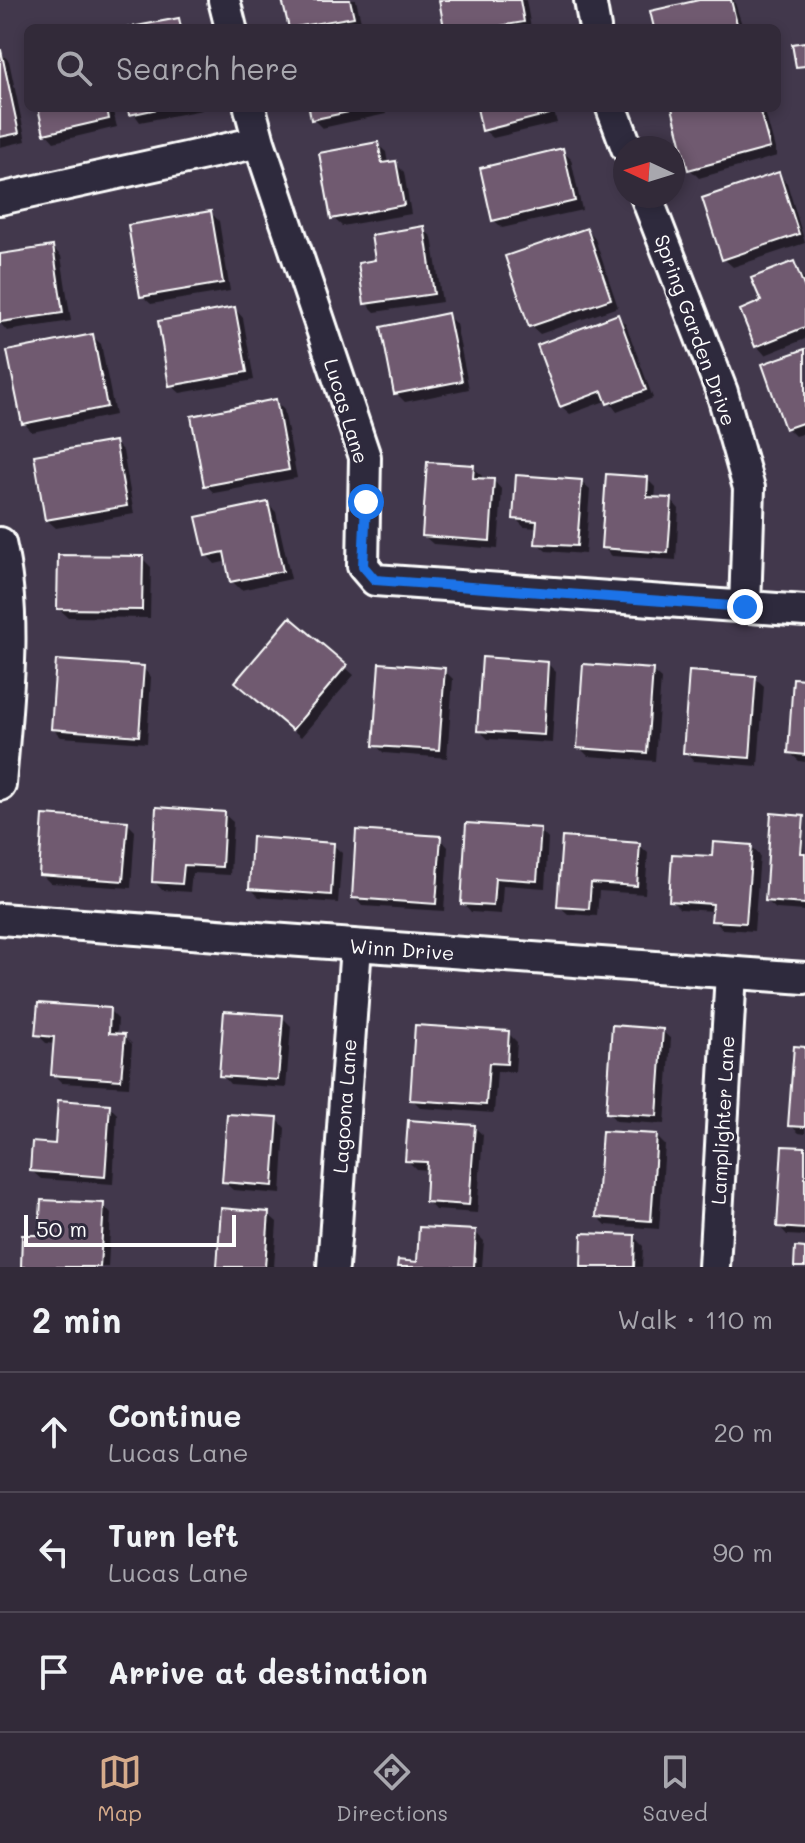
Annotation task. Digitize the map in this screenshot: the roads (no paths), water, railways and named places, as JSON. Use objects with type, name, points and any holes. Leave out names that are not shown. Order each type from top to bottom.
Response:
[{"type":"street","points":[[224,0],[230,24]]},
{"type":"street","points":[[590,0],[594,24]]},
{"type":"street","name":"Lucas Lane","points":[[251,112],[365,457],[363,566],[375,580],[805,611]]},
{"type":"street","points":[[614,112],[622,136]]},
{"type":"street","points":[[0,199],[259,142]]},
{"type":"street","name":"Spring Garden Drive","points":[[651,208],[722,392],[749,488],[745,607]]},
{"type":"street","points":[[0,543],[8,580],[10,647],[0,785]]},
{"type":"street","name":"Winn Drive","points":[[0,919],[805,978]]},
{"type":"street","name":"Lagoona Lane","points":[[333,1267],[356,946]]},
{"type":"street","name":"Lamplighter Lane","points":[[714,1267],[731,973]]}]
